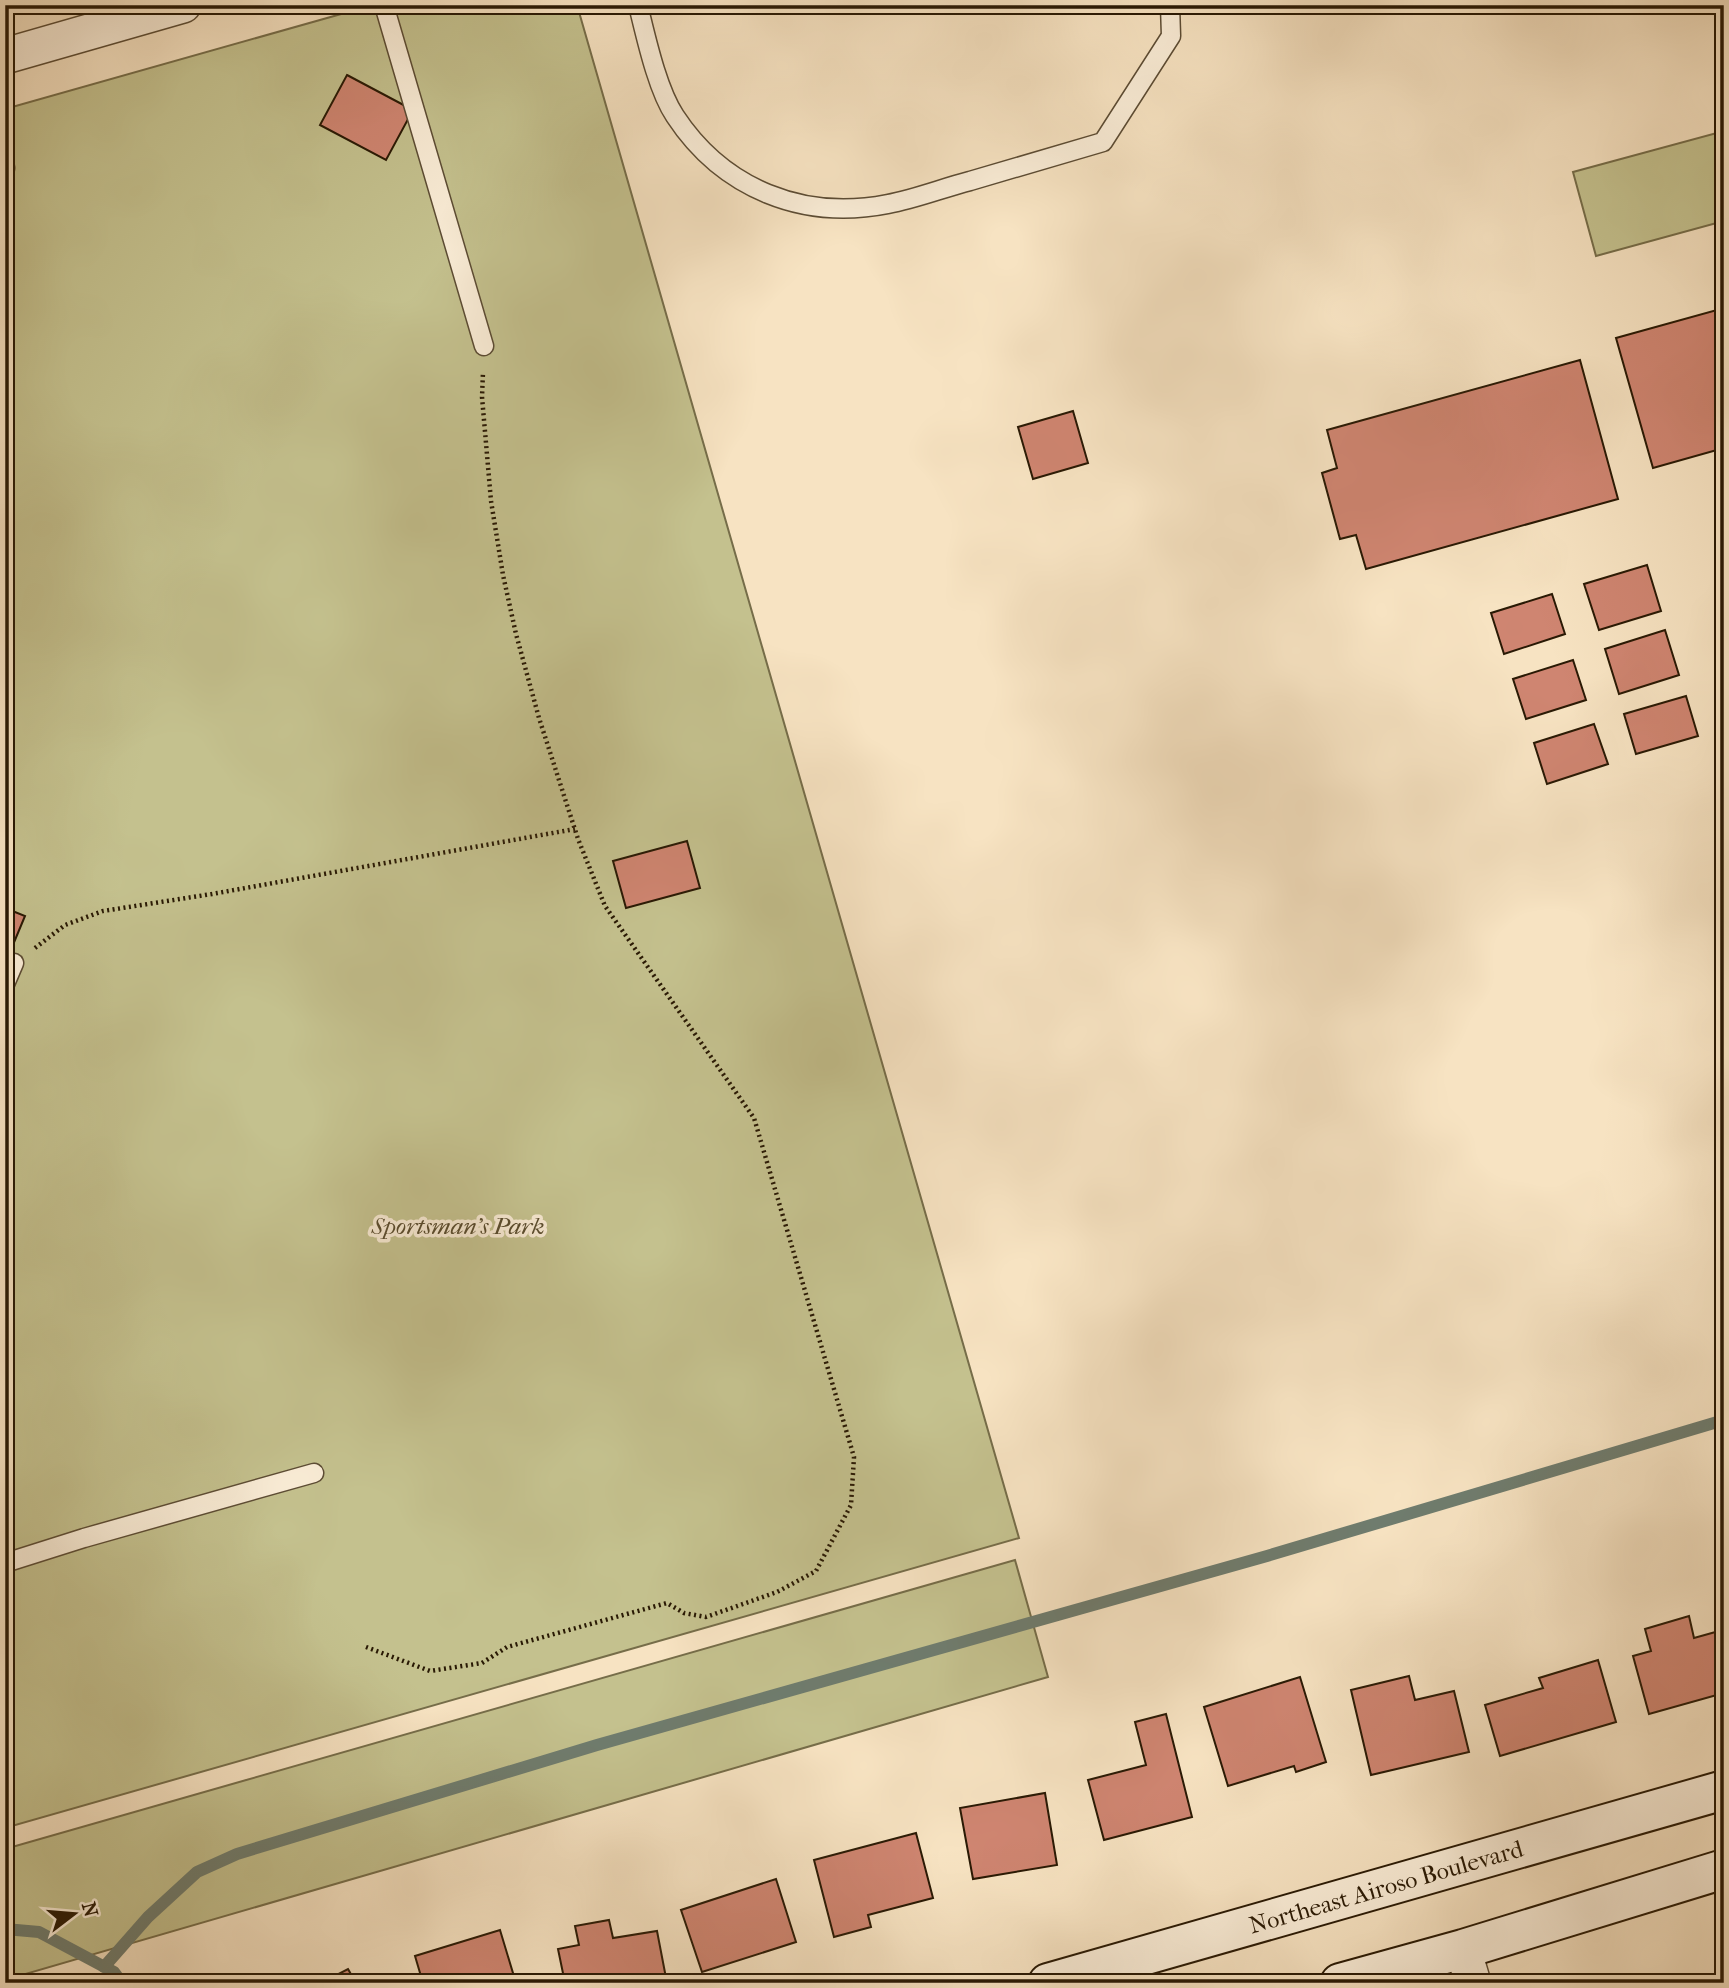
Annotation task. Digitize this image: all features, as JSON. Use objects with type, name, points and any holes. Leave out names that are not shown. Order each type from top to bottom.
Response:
[{"type":"main road","name":"Northeast Airoso Boulevard","points":[[1048,1983],[1724,1790]]},
{"type":"main road","points":[[1340,1983],[1468,1966],[1724,1869]]},
{"type":"street","points":[[5,56],[183,5]]},
{"type":"lane","points":[[384,5],[484,346]]},
{"type":"lane","points":[[638,5],[652,60],[674,114],[704,154],[751,187],[801,205],[846,209],[888,204],[1103,142],[1171,36],[1170,5]]},
{"type":"lane","points":[[5,984],[14,963]]},
{"type":"lane","points":[[5,1563],[84,1538],[314,1474]]},
{"type":"path","points":[[366,1647],[430,1671],[482,1663],[507,1647],[667,1603],[684,1613],[706,1617],[776,1592],[816,1571],[851,1504],[853,1457],[754,1118],[606,906],[575,829],[539,718],[516,635],[491,501],[484,410],[484,346]]},
{"type":"path","points":[[14,963],[65,925],[103,911],[575,829]]},
{"type":"green space","name":"Sportsman's Park","points":[[373,5],[577,5],[1019,1538],[5,1828],[5,109]]},
{"type":"green space","points":[[1724,131],[1724,221],[1596,256],[1573,172]]},
{"type":"green space","points":[[1015,1560],[1048,1677],[5,1980],[5,1849]]},
{"type":"building","points":[[347,75],[413,110],[386,160],[320,125]]},
{"type":"building","points":[[1724,308],[1724,448],[1653,468],[1616,338]]},
{"type":"building","points":[[1580,360],[1618,499],[1366,569],[1356,535],[1340,539],[1322,473],[1337,468],[1327,430]]},
{"type":"building","points":[[1073,411],[1088,463],[1033,479],[1018,427]]},
{"type":"building","points":[[1647,565],[1661,611],[1599,630],[1584,584]]},
{"type":"building","points":[[1552,594],[1565,634],[1504,654],[1491,613]]},
{"type":"building","points":[[1665,630],[1679,675],[1619,694],[1605,649]]},
{"type":"building","points":[[1573,660],[1586,700],[1526,719],[1513,679]]},
{"type":"building","points":[[1686,696],[1698,736],[1636,754],[1624,714]]},
{"type":"building","points":[[1594,724],[1608,764],[1547,784],[1534,743]]},
{"type":"building","points":[[687,841],[700,888],[626,908],[613,861]]},
{"type":"building","points":[[5,908],[25,916],[5,964]]},
{"type":"building","points":[[1689,1616],[1694,1638],[1719,1631],[1724,1646],[1724,1693],[1649,1714],[1633,1656],[1651,1651],[1645,1629]]},
{"type":"building","points":[[1598,1660],[1616,1722],[1500,1756],[1485,1705],[1543,1688],[1539,1678]]},
{"type":"building","points":[[1409,1676],[1415,1700],[1454,1691],[1469,1752],[1371,1775],[1351,1690]]},
{"type":"building","points":[[1300,1677],[1326,1762],[1296,1772],[1294,1766],[1228,1786],[1204,1707]]},
{"type":"building","points":[[1166,1714],[1192,1817],[1104,1840],[1088,1780],[1146,1765],[1135,1722]]},
{"type":"building","points":[[1045,1793],[1057,1865],[973,1879],[960,1808]]},
{"type":"building","points":[[916,1833],[933,1898],[868,1915],[871,1927],[834,1937],[814,1860]]},
{"type":"building","points":[[776,1879],[796,1942],[702,1972],[681,1910]]},
{"type":"building","points":[[609,1920],[613,1938],[657,1931],[667,1983],[565,1983],[558,1949],[579,1945],[575,1926]]},
{"type":"building","points":[[500,1930],[516,1983],[423,1983],[415,1956]]},
{"type":"building","points":[[348,1969],[356,1983],[321,1983]]},
{"type":"waterway","points":[[104,1967],[148,1917],[197,1872],[237,1854],[597,1745],[1267,1556],[1724,1420]]},
{"type":"waterway","points":[[5,1929],[39,1932],[114,1972],[122,1983]]}]
